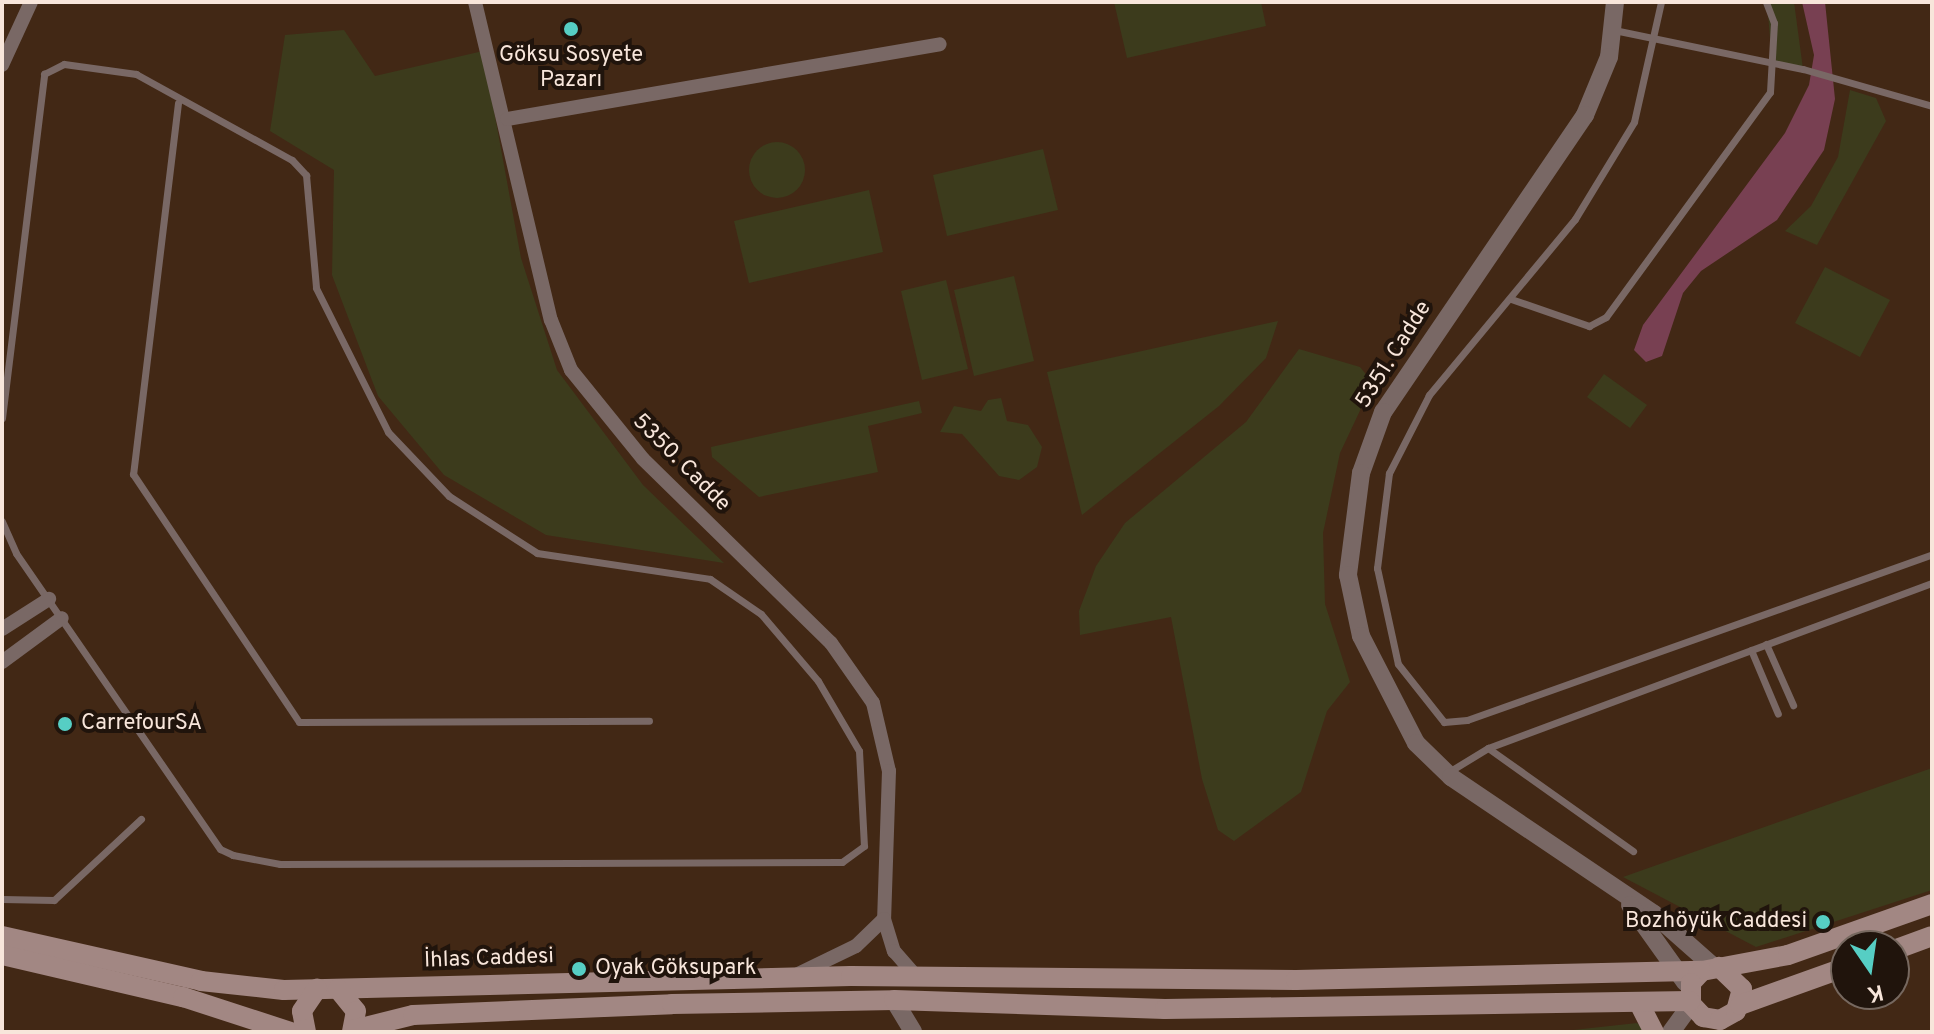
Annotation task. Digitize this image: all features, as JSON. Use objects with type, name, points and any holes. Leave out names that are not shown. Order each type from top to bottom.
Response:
[{"type":"main road","points":[[306,1032],[302,1011],[328,989],[356,1011],[352,1031],[480,1010],[894,1000],[1165,1009],[1639,1003],[1690,998],[1712,968],[1788,955],[1932,904]]},
{"type":"main road","name":"İhlas Caddesi","points":[[2,936],[239,988],[328,989],[792,977],[1265,980],[1712,968]]},
{"type":"main road","points":[[1910,944],[1932,936]]},
{"type":"main road","points":[[2,955],[183,997],[291,1032]]},
{"type":"main road","points":[[1712,968],[1739,981],[1740,1005]]},
{"type":"main road","points":[[1690,998],[1713,1026],[1740,1005],[1830,973]]},
{"type":"main road","points":[[1639,1003],[1654,1032]]},
{"type":"street","points":[[2,65],[31,2]]},
{"type":"street","name":"5350. Cadde","points":[[475,2],[507,119],[551,320],[571,370],[643,459],[831,643],[873,703],[889,771],[884,919],[894,951],[924,978]]},
{"type":"street","name":"5351. Cadde","points":[[1615,2],[1614,30],[1585,115],[1383,412],[1361,473],[1347,539],[1361,636],[1416,743],[1447,773],[1624,896],[1712,968]]},
{"type":"street","points":[[507,119],[940,44]]},
{"type":"street","points":[[2,629],[49,599]]},
{"type":"street","points":[[2,662],[62,618]]},
{"type":"street","name":"5351. Cadde","points":[[1624,896],[1679,969],[1690,998]]},
{"type":"street","points":[[792,977],[856,946],[884,919]]},
{"type":"street","points":[[1644,970],[1659,942]]},
{"type":"street","points":[[1671,1032],[1690,998]]},
{"type":"street","points":[[894,1000],[913,1032]]},
{"type":"lane","points":[[1661,2],[1657,35],[1634,122],[1575,219],[1409,426],[1379,521],[1377,568],[1398,664],[1444,722],[1467,720],[1932,554]]},
{"type":"lane","points":[[1511,299],[1589,326],[1606,317],[1770,92],[1772,62],[1766,2]]},
{"type":"lane","points":[[1614,30],[1657,35],[1772,62],[1838,83],[1932,106]]},
{"type":"lane","points":[[2,418],[44,74],[64,64],[123,71],[178,103],[292,160],[306,175],[316,288],[388,432],[433,482],[537,553],[710,579],[761,614],[818,681],[859,751],[864,846],[842,862],[280,864],[233,855],[220,849],[49,599],[2,521]]},
{"type":"lane","points":[[178,103],[133,474],[299,722],[306,728],[649,721]]},
{"type":"lane","points":[[1447,773],[1488,748],[1932,583]]},
{"type":"lane","points":[[1766,644],[1793,705]]},
{"type":"lane","points":[[1751,650],[1778,714]]},
{"type":"lane","points":[[1488,748],[1633,851]]},
{"type":"lane","points":[[2,899],[54,900],[141,819]]},
{"type":"shaded area","points":[[1114,2],[1261,2],[1266,26],[1127,58]]},
{"type":"shaded area","points":[[1767,2],[1794,2],[1803,69],[1772,62]]},
{"type":"shaded area","points":[[1802,2],[1825,2],[1835,99],[1824,150],[1777,220],[1701,271],[1683,293],[1662,356],[1646,362],[1634,350],[1643,325],[1785,133],[1809,85],[1814,55]]},
{"type":"shaded area","points":[[344,30],[375,76],[483,51],[521,258],[557,370],[643,485],[724,563],[546,535],[444,475],[378,396],[332,275],[334,170],[270,131],[285,35]]},
{"type":"shaded area","points":[[1850,90],[1876,98],[1886,121],[1817,245],[1785,231],[1811,206],[1838,157]]},
{"type":"shaded area","points":[[777,142],[797,150],[805,170],[797,190],[777,198],[757,190],[749,170],[757,150]]},
{"type":"shaded area","points":[[1043,149],[1058,210],[947,236],[933,175]]},
{"type":"shaded area","points":[[869,190],[883,252],[749,283],[734,221]]},
{"type":"shaded area","points":[[1825,267],[1890,300],[1860,357],[1795,323]]},
{"type":"shaded area","points":[[1014,276],[1034,361],[974,376],[954,290]]},
{"type":"shaded area","points":[[946,280],[968,369],[922,380],[901,291]]},
{"type":"shaded area","points":[[1278,321],[1266,358],[1219,406],[1082,515],[1047,372]]},
{"type":"shaded area","points":[[1299,349],[1360,367],[1373,383],[1340,453],[1323,533],[1325,604],[1350,682],[1327,711],[1301,792],[1234,841],[1218,830],[1202,779],[1171,617],[1080,635],[1079,611],[1096,566],[1125,523],[1246,422]]},
{"type":"shaded area","points":[[1604,374],[1647,405],[1630,428],[1587,397]]},
{"type":"shaded area","points":[[1001,398],[1007,421],[1028,425],[1042,447],[1037,467],[1019,480],[999,476],[962,434],[940,432],[954,406],[981,411],[988,400]]},
{"type":"shaded area","points":[[919,401],[922,413],[868,426],[878,472],[759,497],[712,457],[711,447]]},
{"type":"shaded area","points":[[1932,768],[1932,890],[1756,947],[1623,877]]},
{"type":"shaded area","points":[[1637,1023],[1647,1032],[1450,1032],[1564,1031]]},
{"type":"place","name":"Göksu Sosyete Pazarı","points":[[571,29]]},
{"type":"place","name":"CarrefourSA","points":[[65,724]]},
{"type":"place","name":"Bozhöyük Caddesi","points":[[1823,922]]},
{"type":"place","name":"Oyak Göksupark","points":[[579,969]]}]
